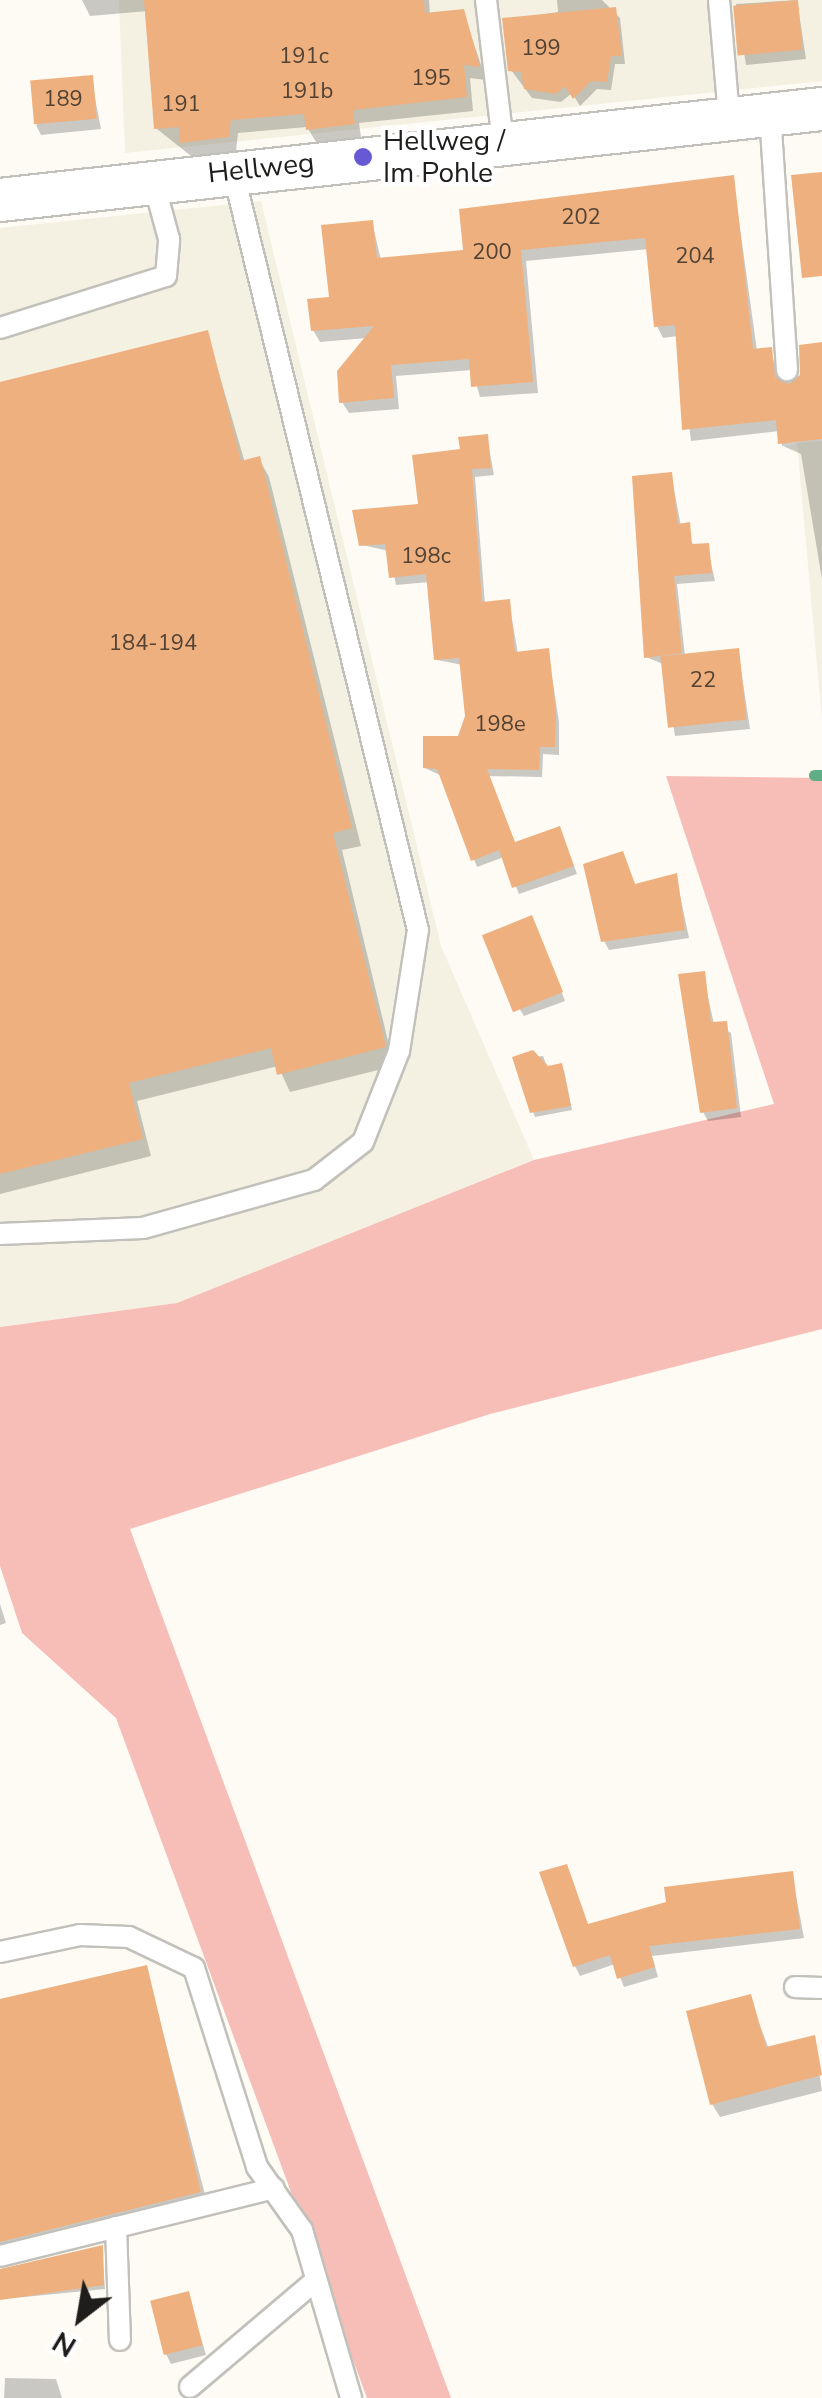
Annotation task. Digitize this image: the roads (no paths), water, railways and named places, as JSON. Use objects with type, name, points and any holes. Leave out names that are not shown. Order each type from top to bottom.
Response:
[{"type":"street","name":"Hellweg","points":[[0,200],[233,171],[822,109]]},
{"type":"lane","points":[[486,0],[503,142]]},
{"type":"lane","points":[[718,0],[749,116],[787,370]]},
{"type":"lane","points":[[0,1234],[143,1228],[314,1180],[363,1142],[399,1051],[418,930],[233,171]]},
{"type":"lane","points":[[0,328],[166,276],[169,239],[152,180]]},
{"type":"lane","points":[[0,1952],[80,1935],[128,1936],[194,1968],[257,2167],[302,2230],[352,2398]]},
{"type":"lane","points":[[795,1987],[822,1988]]},
{"type":"lane","points":[[0,2256],[274,2188]]},
{"type":"lane","points":[[116,2227],[120,2340]]},
{"type":"lane","points":[[190,2387],[254,2342],[316,2280]]},
{"type":"waterway","points":[[814,775],[822,775]]},
{"type":"place","name":"Hellweg / Im Pohle","points":[[363,157]]}]
